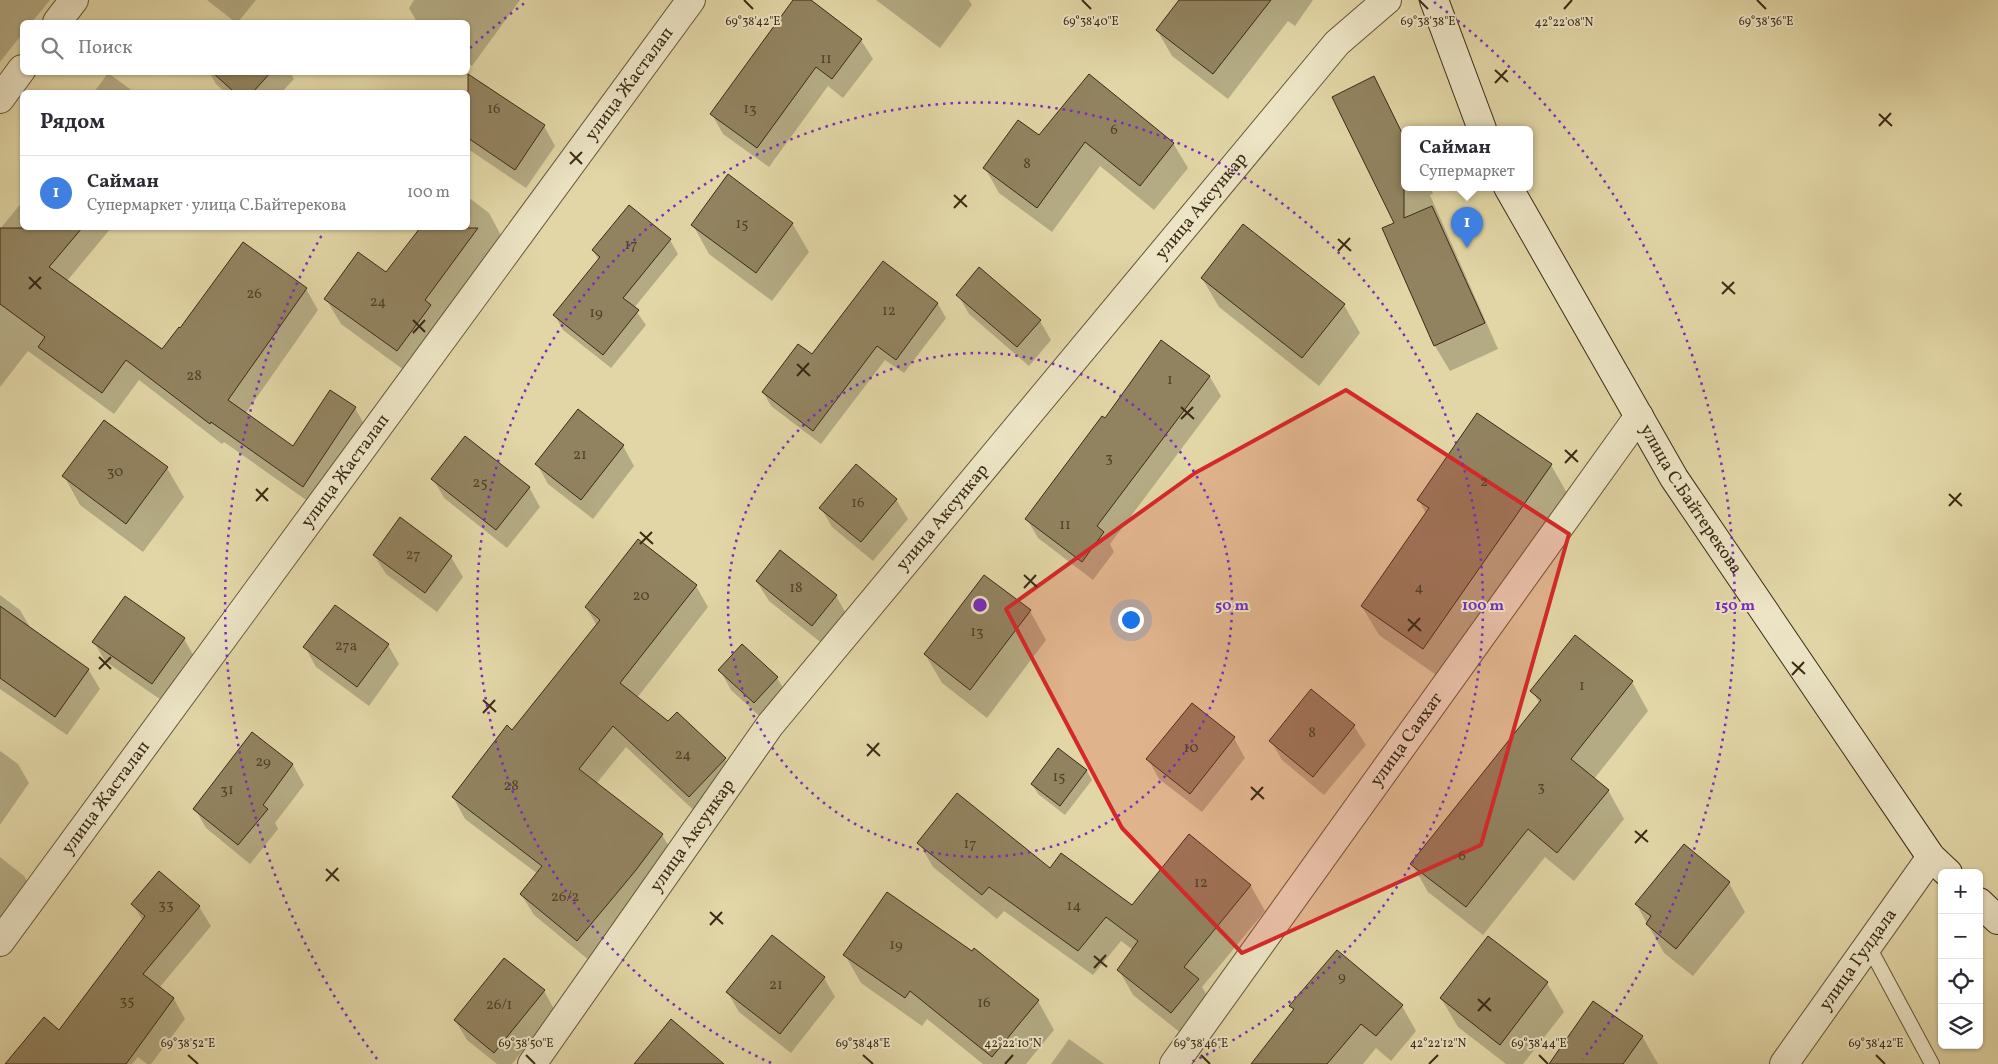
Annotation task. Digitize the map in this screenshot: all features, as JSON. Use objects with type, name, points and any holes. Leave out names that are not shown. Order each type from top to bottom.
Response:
[{"type":"street","points":[[59,20],[74,0]]},
{"type":"street","name":"улица Жасталап","points":[[0,942],[691,0]]},
{"type":"street","name":"улица Аксункар","points":[[532,1064],[770,725],[1337,43],[1387,0]]},
{"type":"street","points":[[1434,0],[1481,126]]},
{"type":"street","points":[[0,99],[20,72]]},
{"type":"street","name":"улица С.Байтерекова","points":[[1510,191],[1674,478],[1940,865]]},
{"type":"street","name":"улица Саяхат","points":[[1174,1064],[1639,416]]},
{"type":"street","name":"улица Гулдала","points":[[1784,1064],[1868,945],[1940,865]]},
{"type":"street","points":[[1983,906],[1998,920]]},
{"type":"lane","points":[[1868,945],[1932,1064]]},
{"type":"highlighted area","points":[[1346,390],[1569,534],[1481,845],[1242,953],[1122,828],[1006,609],[1195,473]]},
{"type":"building","points":[[793,0],[811,0],[862,39],[832,79],[816,67],[757,148],[710,114]]},
{"type":"building","points":[[1179,0],[1271,0],[1213,74],[1156,30]]},
{"type":"building","points":[[1089,74],[1174,143],[1140,186],[1085,142],[1037,208],[983,168],[1018,120],[1039,135]]},
{"type":"building","points":[[215,75],[268,75],[255,90],[232,90]]},
{"type":"building","points":[[468,75],[470,75],[545,125],[515,170],[470,139],[470,90],[468,90]]},
{"type":"building","points":[[1374,76],[1401,131],[1401,191],[1404,191],[1404,218],[1432,206],[1485,323],[1434,346],[1382,228],[1394,223],[1332,97]]},
{"type":"building","points":[[728,174],[793,223],[756,273],[691,225]]},
{"type":"building","points":[[629,205],[671,239],[623,298],[639,310],[603,355],[553,315],[600,257],[592,250]]},
{"type":"building","points":[[1243,224],[1345,304],[1302,358],[1201,278]]},
{"type":"building","points":[[0,228],[20,228],[20,230],[80,230],[49,267],[162,349],[180,328],[243,242],[307,288],[228,400],[293,446],[330,390],[356,407],[303,487],[211,422],[210,424],[126,360],[102,393],[38,347],[45,337],[0,304]]},
{"type":"building","points":[[470,228],[478,228],[425,300],[431,305],[397,351],[324,299],[358,252],[386,272],[418,230],[470,230]]},
{"type":"building","points":[[883,261],[938,303],[896,360],[877,346],[813,431],[762,392],[798,344],[812,354]]},
{"type":"building","points":[[979,267],[1041,320],[1017,347],[956,295]]},
{"type":"building","points":[[1161,340],[1210,376],[1097,526],[1104,532],[1082,562],[1025,519],[1102,416],[1105,418]]},
{"type":"building","points":[[578,409],[624,445],[581,500],[535,464]]},
{"type":"building","points":[[1477,413],[1552,464],[1423,649],[1361,606],[1429,508],[1417,500]]},
{"type":"building","points":[[104,420],[168,467],[126,524],[62,476]]},
{"type":"building","points":[[465,436],[530,487],[496,530],[431,479]]},
{"type":"building","points":[[856,464],[897,499],[861,542],[819,508]]},
{"type":"building","points":[[400,517],[452,556],[425,593],[373,555]]},
{"type":"building","points":[[638,539],[697,585],[620,683],[668,721],[677,712],[726,758],[689,797],[613,726],[579,769],[663,834],[636,870],[577,941],[520,894],[542,866],[452,797],[507,725],[512,730],[600,620],[585,607]]},
{"type":"building","points":[[780,550],[837,595],[812,626],[756,581]]},
{"type":"building","points":[[984,575],[1031,610],[970,690],[924,654]]},
{"type":"building","points":[[125,596],[185,638],[152,684],[92,642]]},
{"type":"building","points":[[335,605],[389,644],[357,687],[303,647]]},
{"type":"building","points":[[0,606],[89,669],[55,717],[0,678]]},
{"type":"building","points":[[1575,635],[1633,681],[1571,759],[1609,790],[1557,853],[1528,829],[1466,907],[1410,864],[1541,700],[1530,691]]},
{"type":"building","points":[[742,644],[778,677],[754,703],[718,670]]},
{"type":"building","points":[[1311,689],[1355,725],[1313,777],[1269,741]]},
{"type":"building","points":[[1192,703],[1235,737],[1190,794],[1146,759]]},
{"type":"building","points":[[252,732],[293,764],[263,805],[268,809],[238,845],[193,809]]},
{"type":"building","points":[[1058,748],[1087,770],[1060,806],[1031,784]]},
{"type":"building","points":[[957,793],[1050,868],[1061,853],[1132,905],[1189,834],[1251,885],[1184,967],[1199,979],[1171,1013],[1117,970],[1138,941],[1106,917],[1078,951],[989,887],[982,895],[917,843]]},
{"type":"building","points":[[1684,844],[1730,882],[1676,949],[1646,924],[1651,916],[1635,904]]},
{"type":"building","points":[[159,871],[200,906],[143,974],[174,998],[126,1064],[5,1064],[44,1017],[59,1030],[145,916],[131,904]]},
{"type":"building","points":[[887,892],[972,951],[974,948],[1039,1000],[992,1057],[910,991],[905,998],[843,955]]},
{"type":"building","points":[[772,935],[825,977],[780,1034],[726,992]]},
{"type":"building","points":[[1488,936],[1548,982],[1500,1045],[1440,998]]},
{"type":"building","points":[[1337,950],[1403,1005],[1376,1036],[1361,1024],[1327,1064],[1251,1064],[1294,1009],[1289,1006]]},
{"type":"building","points":[[504,958],[545,990],[494,1053],[454,1020]]},
{"type":"building","points":[[1593,1001],[1643,1036],[1623,1064],[1549,1064]]},
{"type":"building","points":[[671,1019],[724,1064],[634,1064]]},
{"type":"place","name":"Сайман","points":[[1467,248]]}]
